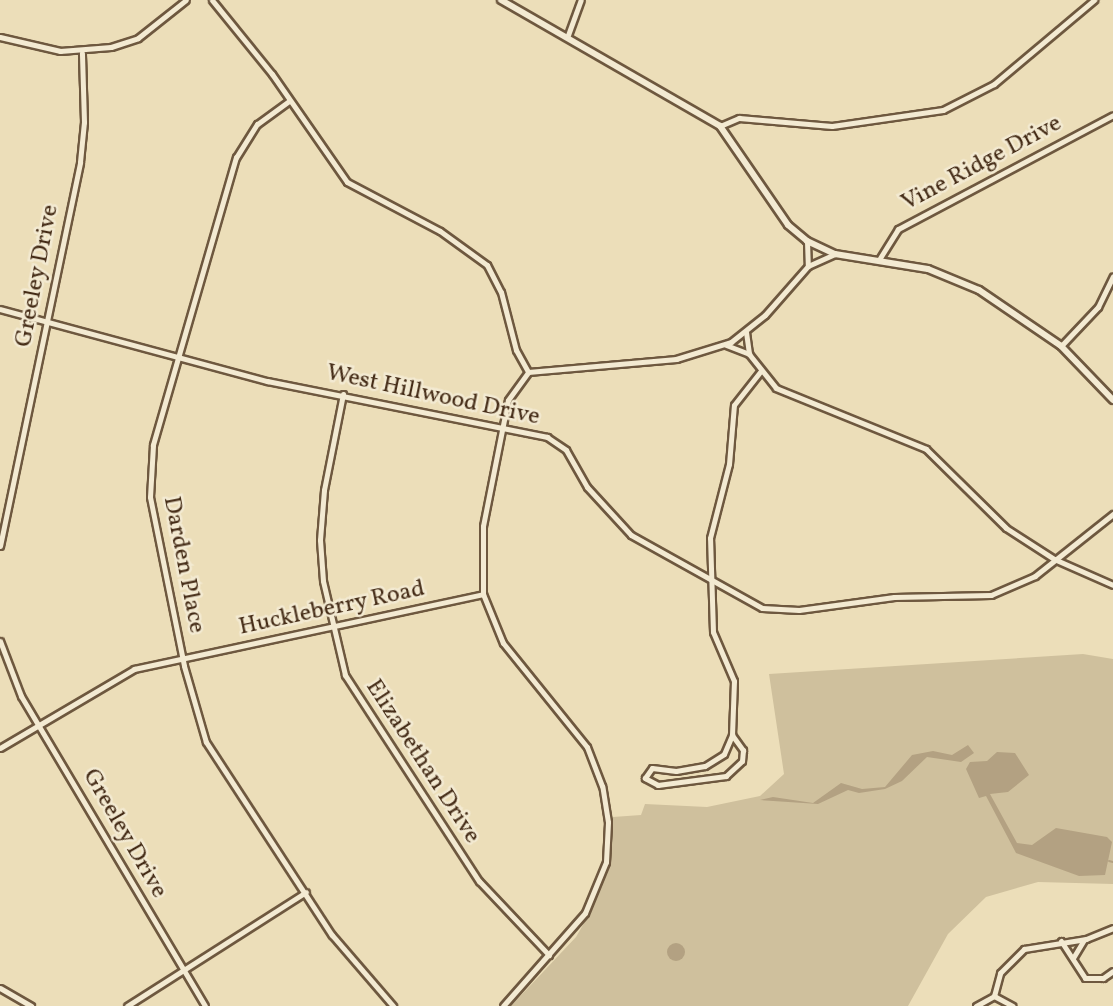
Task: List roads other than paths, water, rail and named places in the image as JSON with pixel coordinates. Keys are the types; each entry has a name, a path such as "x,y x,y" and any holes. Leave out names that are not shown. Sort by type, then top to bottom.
{"street":[{"path":"0,37 38,48 82,53 138,38 186,0"},
{"path":"212,0 347,182 440,231 487,265 502,292 516,351 528,372"},
{"path":"500,0 568,36 659,94 720,126 788,225 807,242 835,254 880,258 928,269 979,290 1061,346 1113,400"},
{"path":"568,36 581,0"},
{"path":"720,126 739,118 832,126 943,110 994,84 1094,0"},
{"name":"Greeley Drive","path":"0,546 80,162 84,122 82,53"},
{"name":"Darden Place","path":"289,101 257,124 239,149 153,445 150,497 196,717 219,767 306,892 341,948 393,1006"},
{"name":"Vine Ridge Drive","path":"880,258 898,229 1113,115"},
{"path":"807,242 808,266"},
{"path":"503,1006 585,913 600,878 608,815 587,747 503,643 484,594 483,526 508,400 528,372 676,359 724,345 746,332 808,266 835,254"},
{"path":"1061,346 1098,307 1113,276"},
{"name":"West Hillwood Drive","path":"0,309 178,354 267,381 502,425 547,437 566,450 587,487 622,526 711,582 762,608 799,610 892,597 991,595 1035,576 1113,514"},
{"path":"746,332 749,354 760,372 793,398 926,449 1006,528 1054,559 1113,585"},
{"path":"724,345 749,354"},
{"path":"732,735 743,750 740,767 709,780 658,785 645,778 652,768 676,771 705,766 724,754 732,735 734,681 713,632 710,538 729,464 734,405 760,372"},
{"name":"Elizabethan Drive","path":"343,394 321,523 323,581 349,685 438,814 479,881 549,955"},
{"name":"Huckleberry Road","path":"0,748 123,674 183,657 484,594"},
{"name":"Greeley Drive","path":"0,641 5,660 37,725 205,1006"},
{"path":"705,766 709,780"},
{"path":"127,1006 306,892"},
{"path":"994,996 994,985 1013,957 1039,944 1084,940 1113,928"},
{"path":"1106,933 1113,937"},
{"path":"1072,959 1084,940"},
{"path":"1061,941 1078,972 1091,980 1113,971"},
{"path":"0,988 31,1006"},
{"path":"976,1006 994,996"},
{"path":"994,996 1013,1006"}],"waterway":[{"path":"1109,861 1113,862"}]}
